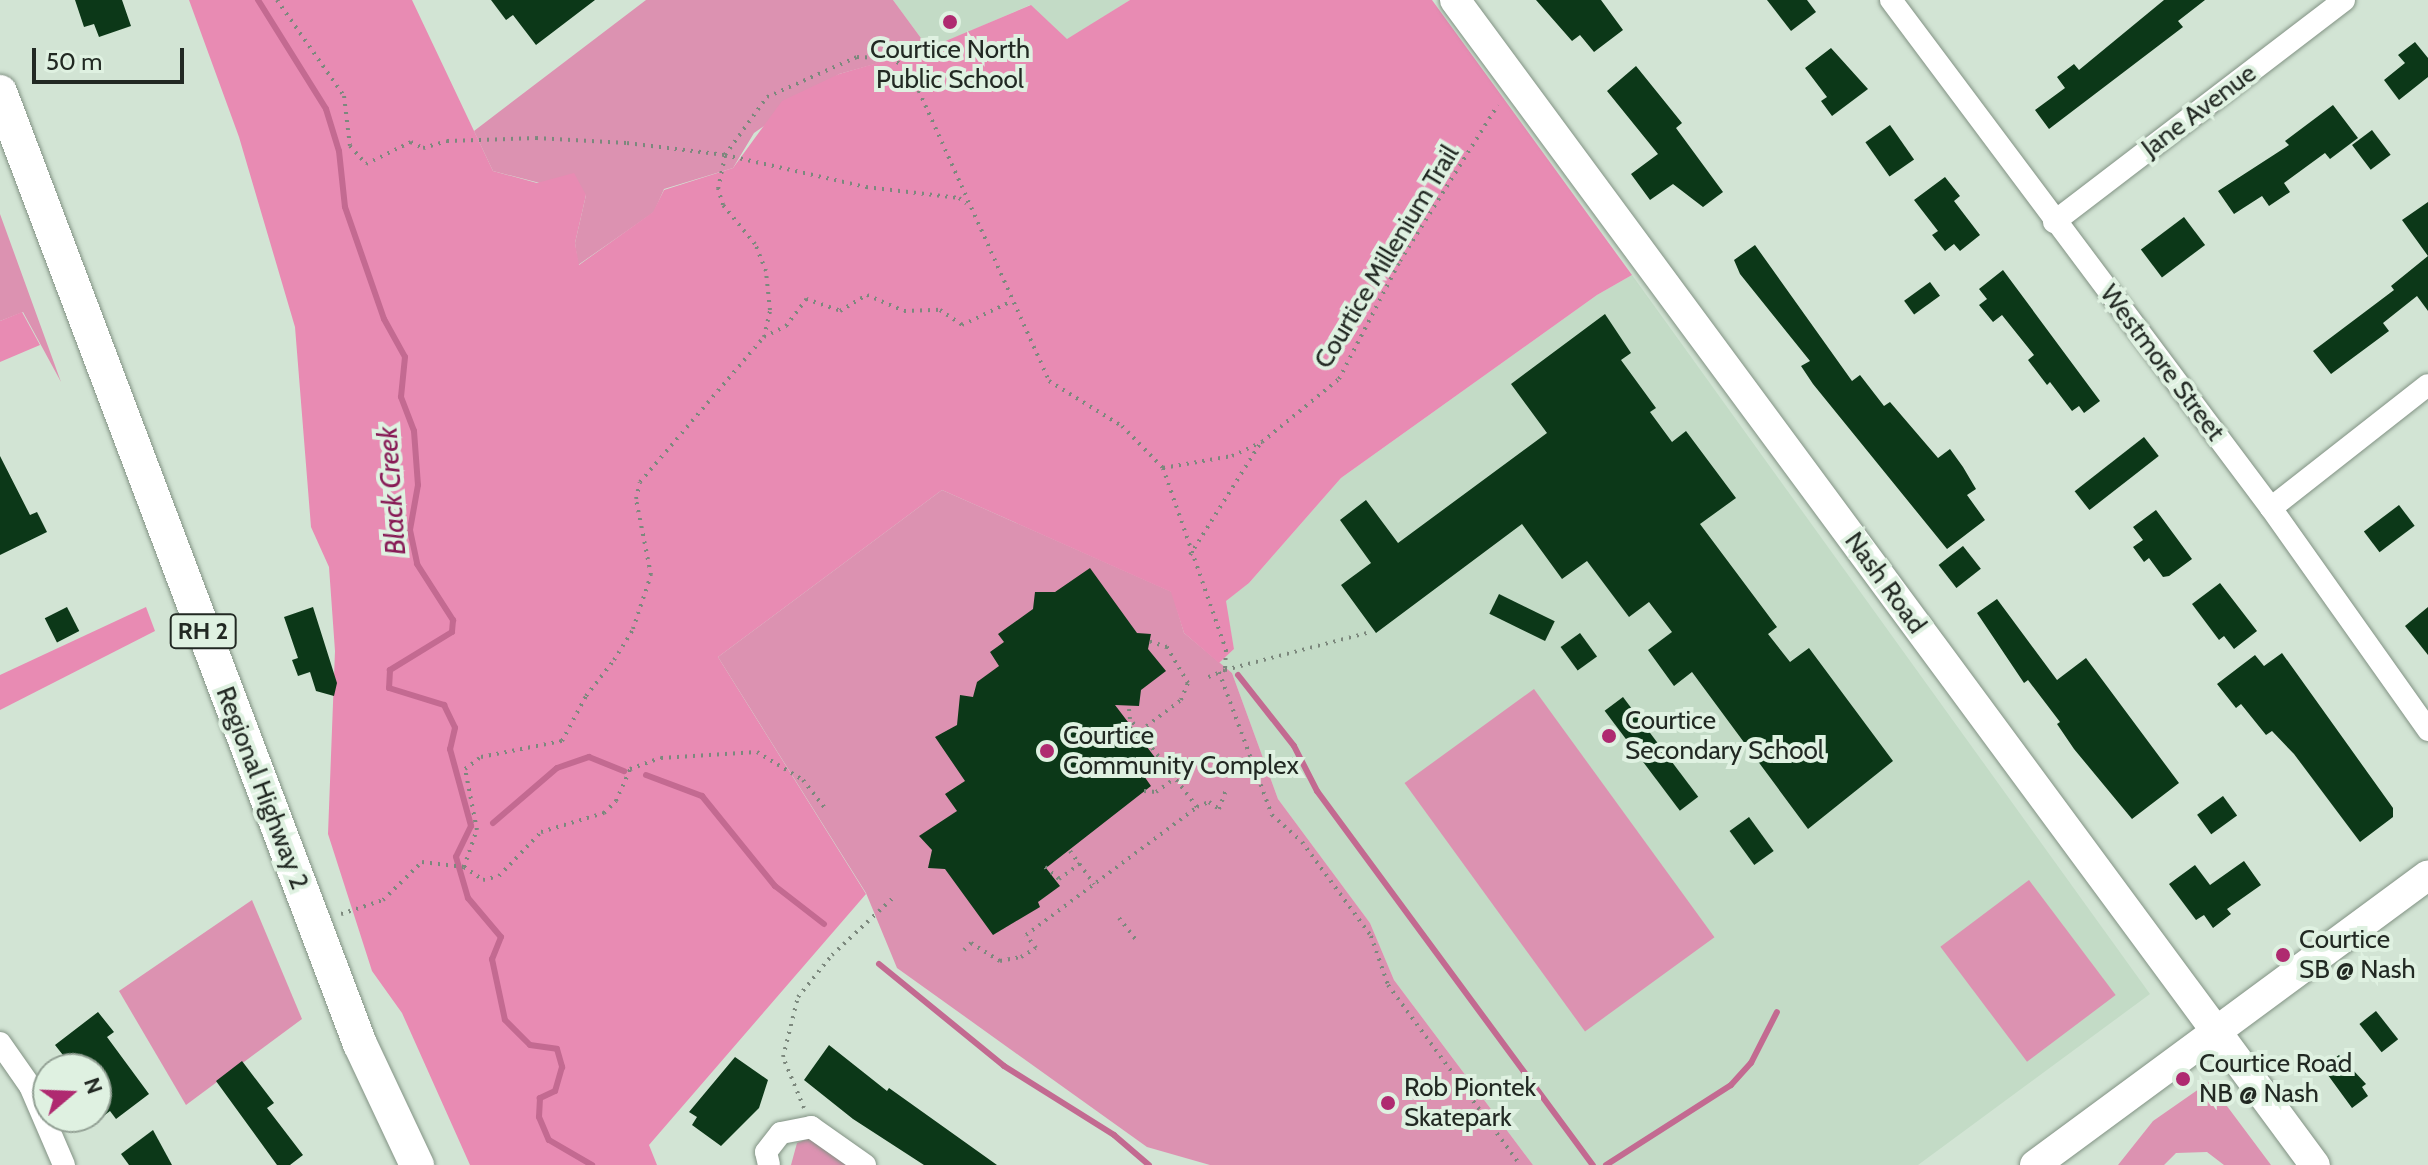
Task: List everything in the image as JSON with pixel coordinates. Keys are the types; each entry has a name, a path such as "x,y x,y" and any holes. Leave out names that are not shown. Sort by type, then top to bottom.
{"main road":[{"name":"Regional Highway 2","path":"0,92 360,1044 417,1165"}],"street":[{"name":"Nash Road","path":"1455,0 2315,1165"},
{"name":"Westmore Street","path":"1891,0 2054,222 2271,508 2428,730"},
{"name":"Jane Avenue","path":"2054,222 2344,0"},
{"path":"2271,508 2428,385"},
{"path":"2035,1165 2428,875"},
{"path":"0,1043 30,1086 64,1165"},
{"path":"769,1165 766,1152 781,1133 811,1127 865,1165"}],"path":[{"path":"277,0 344,96 350,146 366,164 411,142 423,148 447,141 536,138 725,155 866,187 959,198 968,204"},
{"path":"764,337 770,310 766,271 755,244 723,205 718,189 725,155 767,97 857,57 890,58 909,69 925,96 968,204 1041,367 1058,388 1122,426 1163,468 1190,555 1226,650 1222,671 1272,815 1302,842 1371,936 1388,985 1520,1165"},
{"name":"Courtice Millenium Trail","path":"1163,468 1232,456 1262,442 1339,379 1400,261 1498,105"},
{"path":"462,865 477,830 465,769 481,757 555,745 567,734 586,696 633,629 647,594 650,561 636,499 640,482 764,337 786,326 806,299 840,311 867,295 904,311 940,310 962,325 1012,301"},
{"path":"1190,555 1262,442"},
{"path":"1204,679 1222,671 1371,632"},
{"path":"1140,731 1181,700 1188,683 1167,647 1149,641"},
{"path":"1129,709 1140,731 1197,807"},
{"path":"341,914 383,900 408,873 431,861 462,865 483,880 499,876 541,832 604,813 616,801 630,769 661,758 757,752 803,780 827,811"},
{"path":"1144,791 1156,792 1175,778"},
{"path":"964,950 971,943 1000,961 1021,957 1036,948 1026,935 1197,807 1209,802 1219,809 1226,790"},
{"path":"1070,851 1094,884"},
{"path":"1045,867 1059,879 1080,864"},
{"path":"811,1127 783,1057 798,997 832,955 895,896"},
{"path":"1119,918 1138,942"}],"shaded area":[{"path":"189,0 412,0 493,171 537,183 574,173 586,195 575,243 579,265 653,212 664,190 733,168 782,101 839,74 929,48 1031,5 1067,39 1130,0 1432,0 1632,275 1597,295 1341,478 1249,583 1226,601 1234,649 1219,663 1184,633 1171,592 942,490 718,657 866,894 649,1145 657,1165 470,1165 402,1013 372,971 328,834 335,651 329,567 311,527 295,327 239,137"},
{"path":"646,0 893,0 929,49 839,74 754,133 733,168 664,189 654,212 578,265 575,243 586,195 493,171 474,131"},
{"name":"Courtice North Public School","path":"893,0 1130,0 1067,40 1030,5 929,49"},
{"path":"0,214 61,382 23,312 0,321"},
{"name":"Courtice Secondary School","path":"1632,275 2150,994 1918,1165 1533,1165 1394,980 1370,923 1278,799 1232,673 1219,663 1234,649 1225,601 1249,583 1341,478 1597,295"},
{"path":"22,312 40,345 0,362 0,321"},
{"path":"942,490 1172,592 1184,633 1232,673 1278,799 1370,923 1394,980 1533,1165 1210,1165 1147,1147 897,968 866,893 718,657"},
{"path":"146,607 155,631 0,710 0,675"},
{"path":"1534,689 1714,937 1585,1031 1405,783"},
{"path":"2029,880 2116,995 2027,1062 1940,947"},
{"path":"252,900 302,1019 186,1105 119,991"},
{"path":"2209,1082 2271,1165 2224,1165 2207,1152 2176,1153 2164,1165 2118,1165 2153,1121"},
{"path":"809,1138 847,1165 791,1165 797,1143"}],"building":[{"path":"75,0 122,0 131,26 99,37 94,24 84,27"},
{"path":"491,0 595,0 536,45 513,15 506,20"},
{"path":"1536,0 1601,0 1623,30 1594,52 1580,35 1572,41"},
{"path":"1767,0 1807,0 1816,12 1791,31"},
{"path":"2164,0 2205,0 2178,21 2183,27 2049,129 2035,110 2065,88 2057,77 2074,64 2079,70"},
{"path":"2415,42 2428,58 2428,77 2399,100 2384,80 2405,63 2398,55"},
{"path":"1831,48 1868,89 1832,116 1821,101 1827,97 1805,68"},
{"path":"1636,66 1682,123 1676,128 1723,192 1703,207 1673,184 1650,200 1631,174 1658,154 1607,91"},
{"path":"2333,105 2358,138 2330,159 2325,153 2284,183 2290,192 2269,206 2262,196 2234,214 2218,191 2289,145 2285,141"},
{"path":"1890,125 1914,159 1890,177 1865,142"},
{"path":"2372,130 2391,155 2371,170 2352,145"},
{"path":"1945,177 1960,196 1954,201 1980,235 1960,251 1954,244 1945,251 1932,235 1938,231 1914,200"},
{"path":"2428,202 2428,256 2402,220"},
{"path":"2184,217 2205,245 2162,277 2141,249"},
{"path":"1755,245 1852,381 1860,375 1884,406 1890,402 1938,458 1950,449 1963,467 1976,489 1967,495 1985,520 1947,549 1813,384 1801,366 1810,361 1740,274 1734,260"},
{"path":"2428,256 2428,311 2417,296 2383,323 2389,331 2331,374 2313,351 2394,290 2391,286"},
{"path":"2003,270 2100,401 2084,413 2079,406 2072,411 2050,382 2047,385 2028,360 2034,355 2002,315 1993,322 1979,305 1987,299 1979,289"},
{"path":"1930,282 1940,296 1914,315 1904,301"},
{"path":"1605,314 1631,353 1621,360 1656,408 1650,412 1672,442 1686,431 1736,498 1700,524 1777,627 1768,634 1790,662 1809,648 1893,761 1808,829 1692,672 1674,686 1648,650 1672,632 1649,602 1629,617 1587,561 1562,579 1522,524 1376,633 1341,585 1371,563 1340,520 1366,500 1398,543 1547,433 1511,384"},
{"path":"2144,437 2159,456 2089,510 2075,491"},
{"path":"0,456 30,515 37,512 47,532 0,555"},
{"path":"2399,505 2415,526 2380,552 2364,531"},
{"path":"2156,510 2192,559 2163,577 2149,558 2144,562 2133,547 2143,540 2133,527"},
{"path":"1963,546 1981,569 1956,588 1939,565"},
{"name":"Courtice Community Complex","path":"1090,568 1137,633 1151,634 1148,649 1166,671 1141,690 1139,706 1115,705 1160,764 1144,776 1151,786 1046,868 1060,886 1038,902 1040,907 993,935 945,869 928,868 932,850 919,836 957,811 945,794 965,781 935,737 957,725 960,695 973,697 977,682 999,666 990,652 1004,642 998,634 1033,609 1035,592 1055,592"},
{"path":"2220,583 2257,631 2234,649 2224,636 2219,640 2192,604"},
{"path":"1499,594 1555,621 1545,641 1489,614"},
{"path":"1997,599 2057,680 2086,658 2179,783 2132,819 2074,749 2057,724 2060,722 2028,680 2024,683 1977,613"},
{"path":"67,607 79,631 57,642 45,618"},
{"path":"313,607 337,683 334,696 316,691 310,672 298,676 292,660 298,658 284,617"},
{"path":"2428,607 2428,655 2405,626"},
{"path":"1580,633 1597,656 1578,671 1561,647"},
{"path":"2282,653 2393,808 2393,817 2360,842 2294,754 2272,731 2266,735 2241,704 2236,708 2217,684 2255,655 2264,666"},
{"path":"1623,697 1698,797 1680,811 1605,711"},
{"path":"2223,796 2237,815 2211,834 2197,815"},
{"path":"1749,817 1774,851 1754,865 1730,831"},
{"path":"2244,861 2261,885 2227,909 2231,914 2213,928 2204,915 2196,920 2169,884 2195,865 2210,885"},
{"path":"2376,1011 2398,1039 2382,1052 2359,1024"},
{"path":"98,1012 114,1032 107,1037 149,1094 116,1119 112,1114 112,1053 61,1053 55,1045"},
{"path":"829,1045 887,1091 889,1088 997,1165 924,1165 853,1119 804,1080"},
{"path":"2339,1055 2366,1084 2362,1087 2368,1096 2352,1108 2322,1067"},
{"path":"735,1057 768,1080 759,1108 721,1146 692,1125 697,1117 689,1112"},
{"path":"242,1061 274,1103 267,1108 303,1155 290,1165 277,1165 216,1081"},
{"path":"153,1130 172,1165 129,1165 121,1154"}],"waterway":[{"name":"Black Creek","path":"258,0 326,109 339,151 345,207 384,319 405,357 401,397 414,431 418,485 410,530 417,564 453,620 452,632 390,670 389,688 444,705 455,728 450,749 471,826 456,857 468,898 501,937 492,959 505,1020 530,1045 557,1049 562,1067 555,1091 540,1098 539,1117 549,1140 592,1165"},
{"path":"1238,675 1294,746 1317,791 1593,1165"},
{"path":"493,823 557,768 589,757 624,771"},
{"path":"646,775 702,796 775,886 824,924"},
{"path":"879,964 1004,1066 1114,1135 1149,1165"},
{"path":"1606,1165 1731,1085 1751,1063 1777,1012"}],"place":[{"name":"Courtice North Public School","path":"950,22"},
{"name":"Courtice Secondary School","path":"1609,736"},
{"name":"Courtice Community Complex","path":"1047,751"},
{"name":"Courtice SB @ Nash","path":"2283,955"},
{"name":"Courtice Road NB @ Nash","path":"2183,1079"},
{"name":"Rob Piontek Skatepark","path":"1388,1103"}]}
